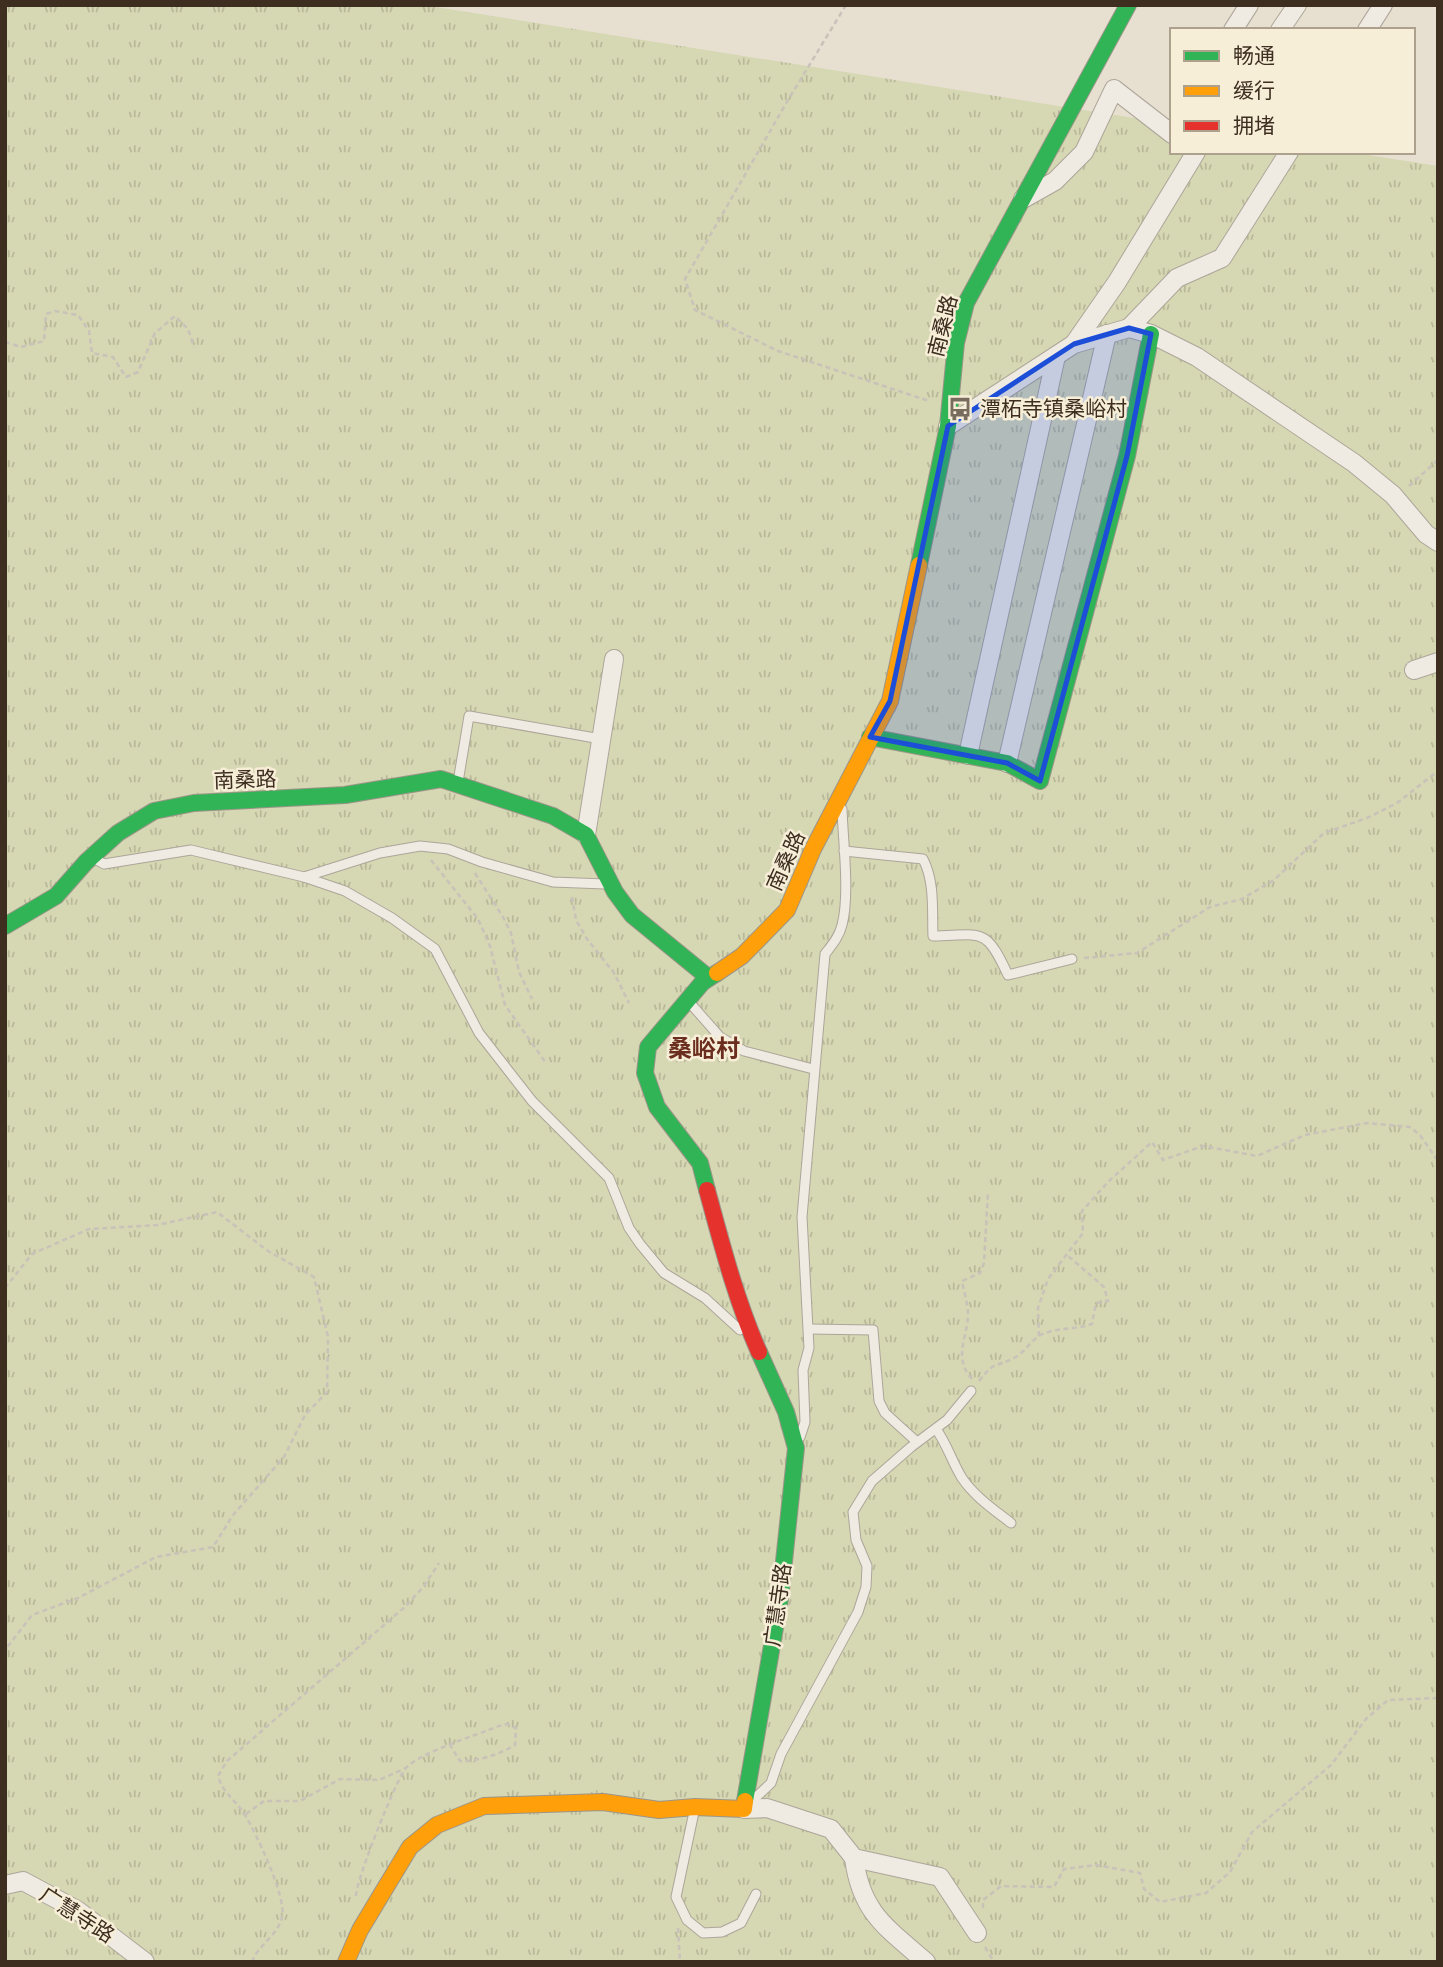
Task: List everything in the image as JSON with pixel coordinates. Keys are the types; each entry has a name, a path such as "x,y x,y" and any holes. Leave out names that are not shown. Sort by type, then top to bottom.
{"street":[{"name":"南桑路","path":"709,978 742,956 787,911 813,849 890,701 924,554 949,417 956,343 966,303 1128,5"},
{"path":"1234,28 1249,5"},
{"path":"1281,28 1297,5"},
{"path":"1368,28 1383,5"},
{"path":"1023,199 1055,181 1084,152 1114,89 1170,130"},
{"path":"1074,344 1117,282 1195,154"},
{"path":"1129,328 1177,278 1222,258 1288,154"},
{"path":"949,417 1074,344 1129,328 1151,334 1198,357 1354,463 1393,495 1426,534 1438,542"},
{"path":"1007,763 1107,334"},
{"path":"870,737 1007,763 1040,781 1124,468 1151,334"},
{"path":"968,755 1056,356"},
{"path":"614,659 586,835 611,884 632,915 709,978"},
{"path":"1414,670 1438,662"},
{"name":"南桑路","path":"5,926 56,896 118,833 154,811 194,803 345,795 441,779 553,816 586,835"},
{"name":"广慧寺路","path":"709,978 648,1047 645,1073 657,1107 700,1163 725,1258 746,1322 786,1412 796,1448 780,1599 744,1809"},
{"path":"347,1962 360,1930 410,1847 437,1825 484,1806 603,1802 659,1810 695,1807 767,1808 831,1829 854,1858 862,1896 877,1920 926,1962"},
{"path":"854,1858 940,1877 977,1933"},
{"name":"广慧寺路","path":"5,1885 23,1881 76,1910 145,1962"}],"lane":[{"path":"457,784 469,716 601,739"},
{"path":"796,1448 805,1422 803,1370 809,1348 802,1217 813,1069 825,954 837,938 842,924 844,851 841,793"},
{"path":"304,877 380,853 421,846 448,849 553,882 611,884"},
{"path":"92,857 104,864 191,850 304,877 345,891 435,949 479,1033 532,1101 609,1178 629,1228 640,1244 664,1273 705,1298 758,1349"},
{"path":"844,851 923,859 929,869 931,881 933,936 981,935 989,941 1008,975 1072,959"},
{"path":"688,1000 720,1037 744,1051 813,1069"},
{"path":"809,1329 873,1331 879,1401 885,1413 917,1442"},
{"path":"744,1809 771,1783 781,1755 858,1612 866,1587 867,1566 856,1540 853,1513 872,1481 947,1420 971,1391"},
{"path":"936,1429 946,1442 961,1476 976,1496 1011,1523"},
{"path":"695,1807 676,1897 687,1920 704,1933 722,1932 741,1923 756,1894"}],"path":[{"path":"846,5 685,279 695,310 778,351 949,417"},
{"path":"5,342 20,347 44,341 46,314 55,311 78,315 89,331 92,353 113,357 126,377 138,372 155,333 176,316 188,329 194,346"},
{"path":"1393,495 1418,480 1438,460"},
{"path":"1072,959 1137,953 1210,907 1242,899 1274,880 1324,833 1367,818 1397,803 1438,771"},
{"path":"421,846 478,919 490,946 505,1005 546,1063"},
{"path":"463,855 503,917 510,933 519,972 533,999"},
{"path":"570,883 576,920 587,939 614,973 629,1003"},
{"path":"1039,1336 1038,1308 1048,1279 1083,1233 1082,1211 1109,1181 1152,1142 1163,1160 1203,1146 1257,1156 1305,1135 1367,1123 1410,1127 1420,1135 1438,1161"},
{"path":"988,1192 984,1263 980,1273 962,1281 968,1313 962,1354 965,1370 977,1384 992,1364 1015,1358 1039,1336 1092,1324 1096,1303 1108,1301 1104,1287 1067,1255"},
{"path":"5,1288 32,1254 89,1228 158,1225 217,1212 268,1251 314,1277 328,1337 327,1392 305,1415 284,1457 233,1515 213,1546 156,1557 78,1598 32,1615 5,1650"},
{"path":"252,1962 282,1918 283,1905 280,1891 245,1814 221,1789 218,1776 227,1761 398,1614 424,1586 439,1563"},
{"path":"977,1933 982,1922 983,1900 1001,1886 1054,1887 1064,1869 1096,1865 1140,1873 1143,1889 1160,1902 1206,1893 1230,1872 1252,1832 1331,1765 1366,1719 1388,1700 1438,1698"},
{"path":"245,1814 264,1801 300,1801 340,1779 379,1780 450,1745 507,1724 516,1728 514,1745 501,1754 460,1761 450,1745"},
{"path":"360,1930 355,1892 382,1820 406,1768"}],"highlighted area":[{"path":"1129,328 1151,334 1127,456 1040,781 1007,763 870,737 890,701 948,426 1074,344"}],"green space":[{"path":"5,5 423,5 1170,124 1170,154 1362,154 1438,166 1438,1962 5,1962"}],"traffic: fast":[{"path":"919,565 948,426 956,343 966,303 1128,5"},
{"path":"870,737 1007,763 1040,781 1127,456 1151,334"},
{"path":"5,926 56,896 86,862 118,833 154,811 194,803 345,795 441,779 553,816 586,835 615,892 632,915 709,978 717,973"},
{"path":"707,1190 700,1163 657,1107 645,1073 648,1047 709,978"},
{"path":"745,1801 780,1599 796,1448 786,1412 759,1352"}],"traffic: slow":[{"path":"717,973 742,956 787,910 813,849 890,701 919,565"},
{"path":"346,1962 360,1930 410,1847 437,1825 484,1806 603,1802 659,1810 695,1807 744,1809 745,1801"}],"traffic: jam":[{"path":"707,1190 736,1292 759,1352"}],"place":[{"name":"潭柘寺镇桑峪村","path":"960,409"}],"district":[{"name":"桑峪村","path":"704,1049"}]}
